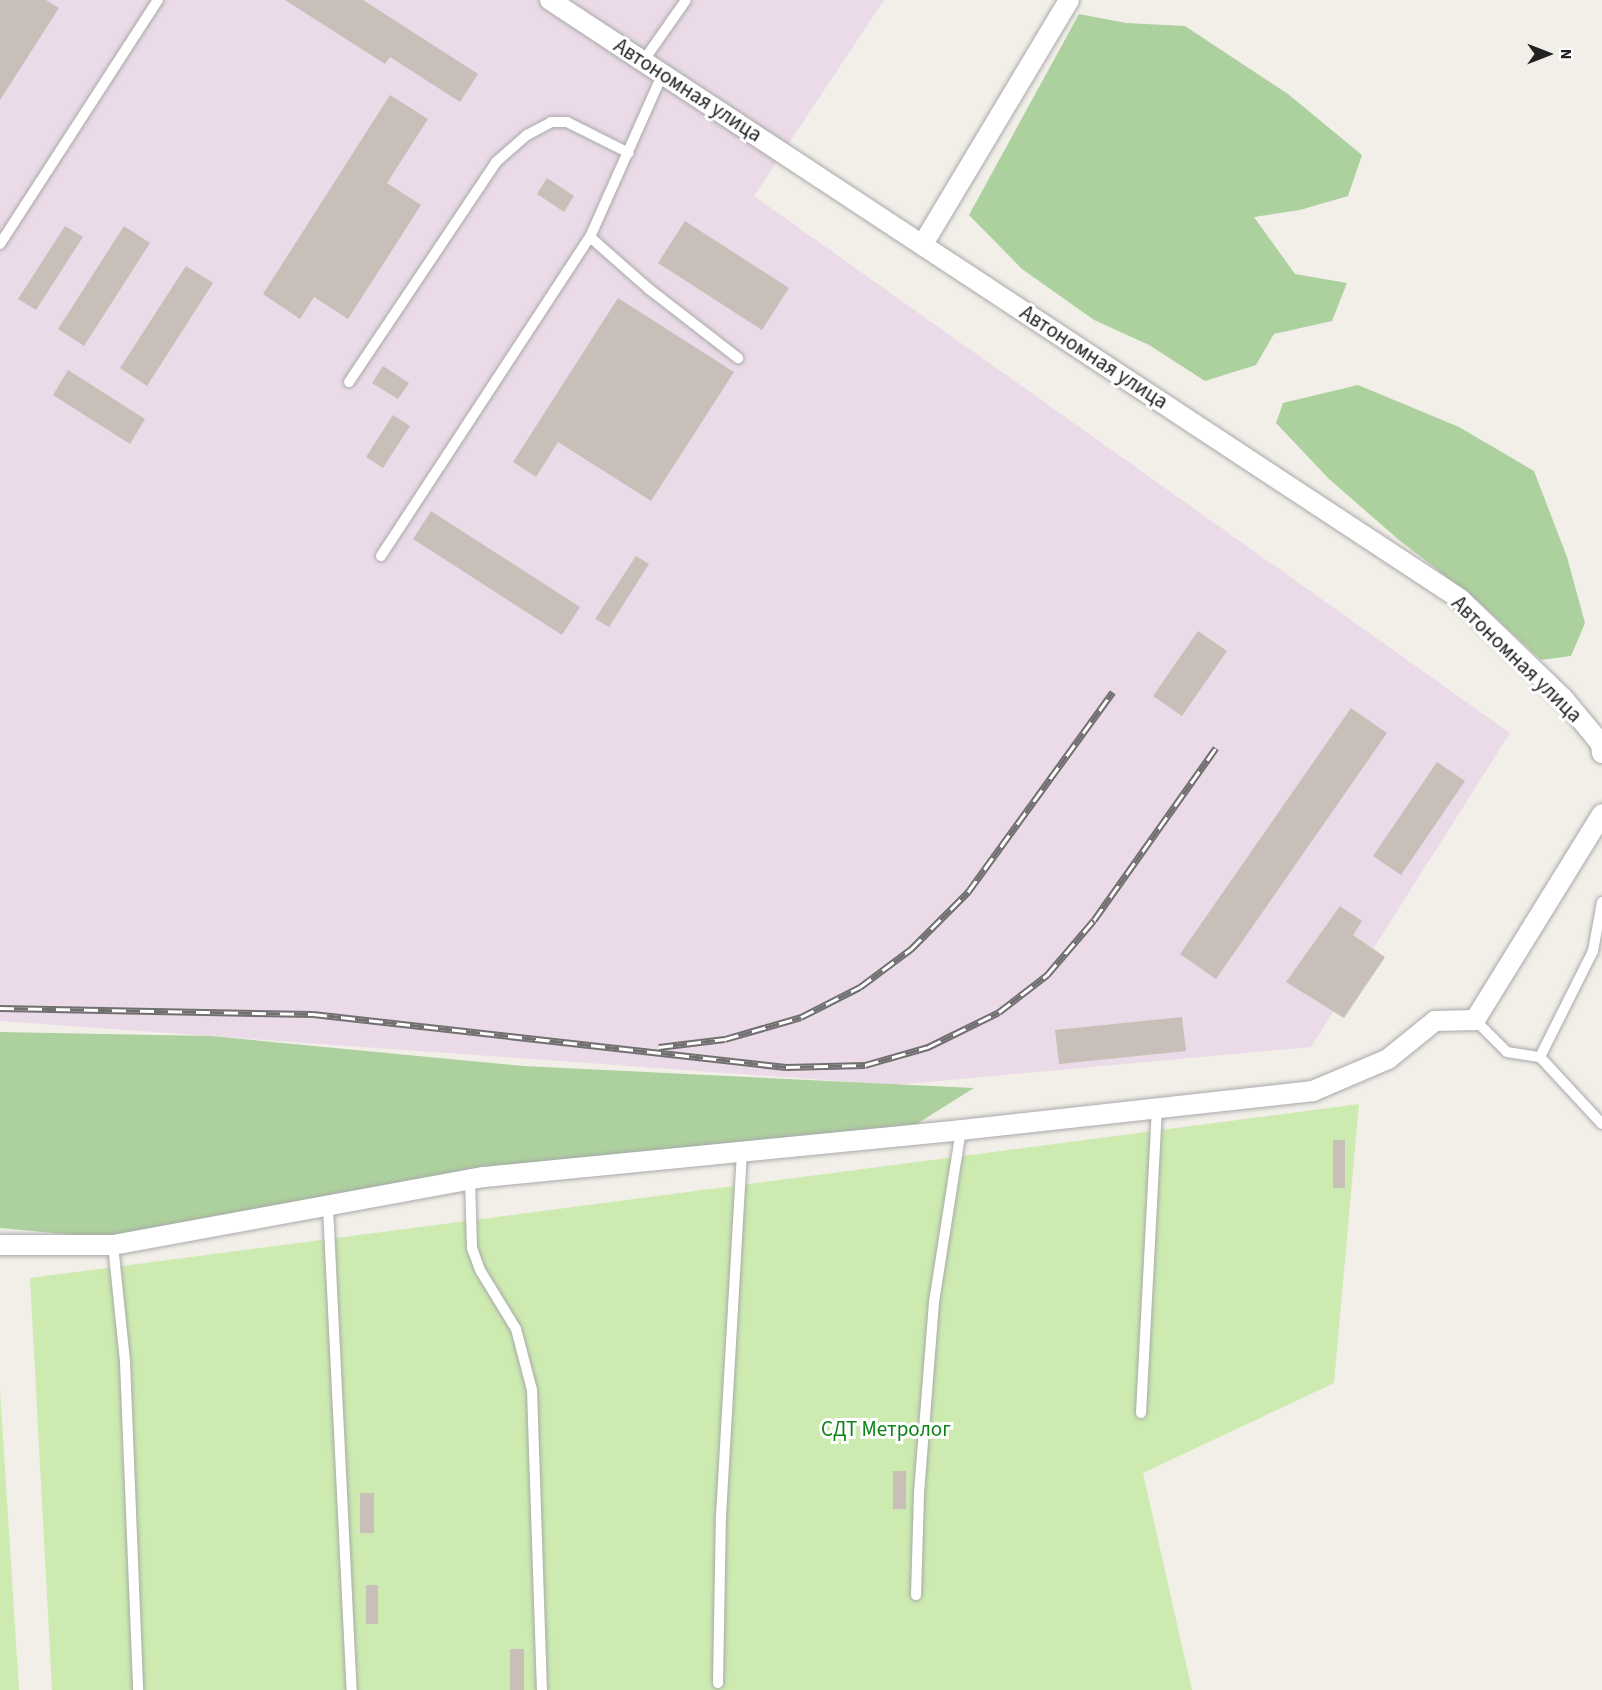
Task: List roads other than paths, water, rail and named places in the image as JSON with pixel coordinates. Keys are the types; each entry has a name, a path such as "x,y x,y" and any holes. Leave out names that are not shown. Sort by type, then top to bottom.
{"street":[{"name":"Автономная улица","path":"550,0 1460,599 1563,698 1601,744 1602,753"},
{"path":"923,244 1069,0"},
{"path":"0,1245 113,1245 470,1180 961,1130 1313,1091 1388,1059 1436,1021 1475,1020 1602,814"}],"lane":[{"path":"0,244 158,0"},
{"path":"644,60 686,0"},
{"path":"381,556 590,237 663,73"},
{"path":"349,382 496,162 527,135 551,122 567,122 629,153"},
{"path":"590,237 649,289 738,358"},
{"path":"1540,1057 1593,951 1602,902"},
{"path":"1475,1020 1507,1052 1540,1057 1602,1124"},
{"path":"1141,1413 1157,1108"},
{"path":"916,1595 918,1493 934,1302 961,1130"},
{"path":"718,1683 721,1515 742,1152"},
{"path":"470,1180 472,1248 480,1270 516,1329 532,1390 542,1690"},
{"path":"328,1207 352,1690"},
{"path":"113,1245 125,1362 138,1690"}],"railway":[{"path":"659,1047 725,1039 801,1017 860,987 911,949 968,892 1113,692"},
{"path":"0,1008 313,1014 786,1067 865,1065 928,1047 999,1012 1047,975 1094,920 1216,748"}],"park label":[{"name":"СДТ Метролог","path":"886,1429"}]}
